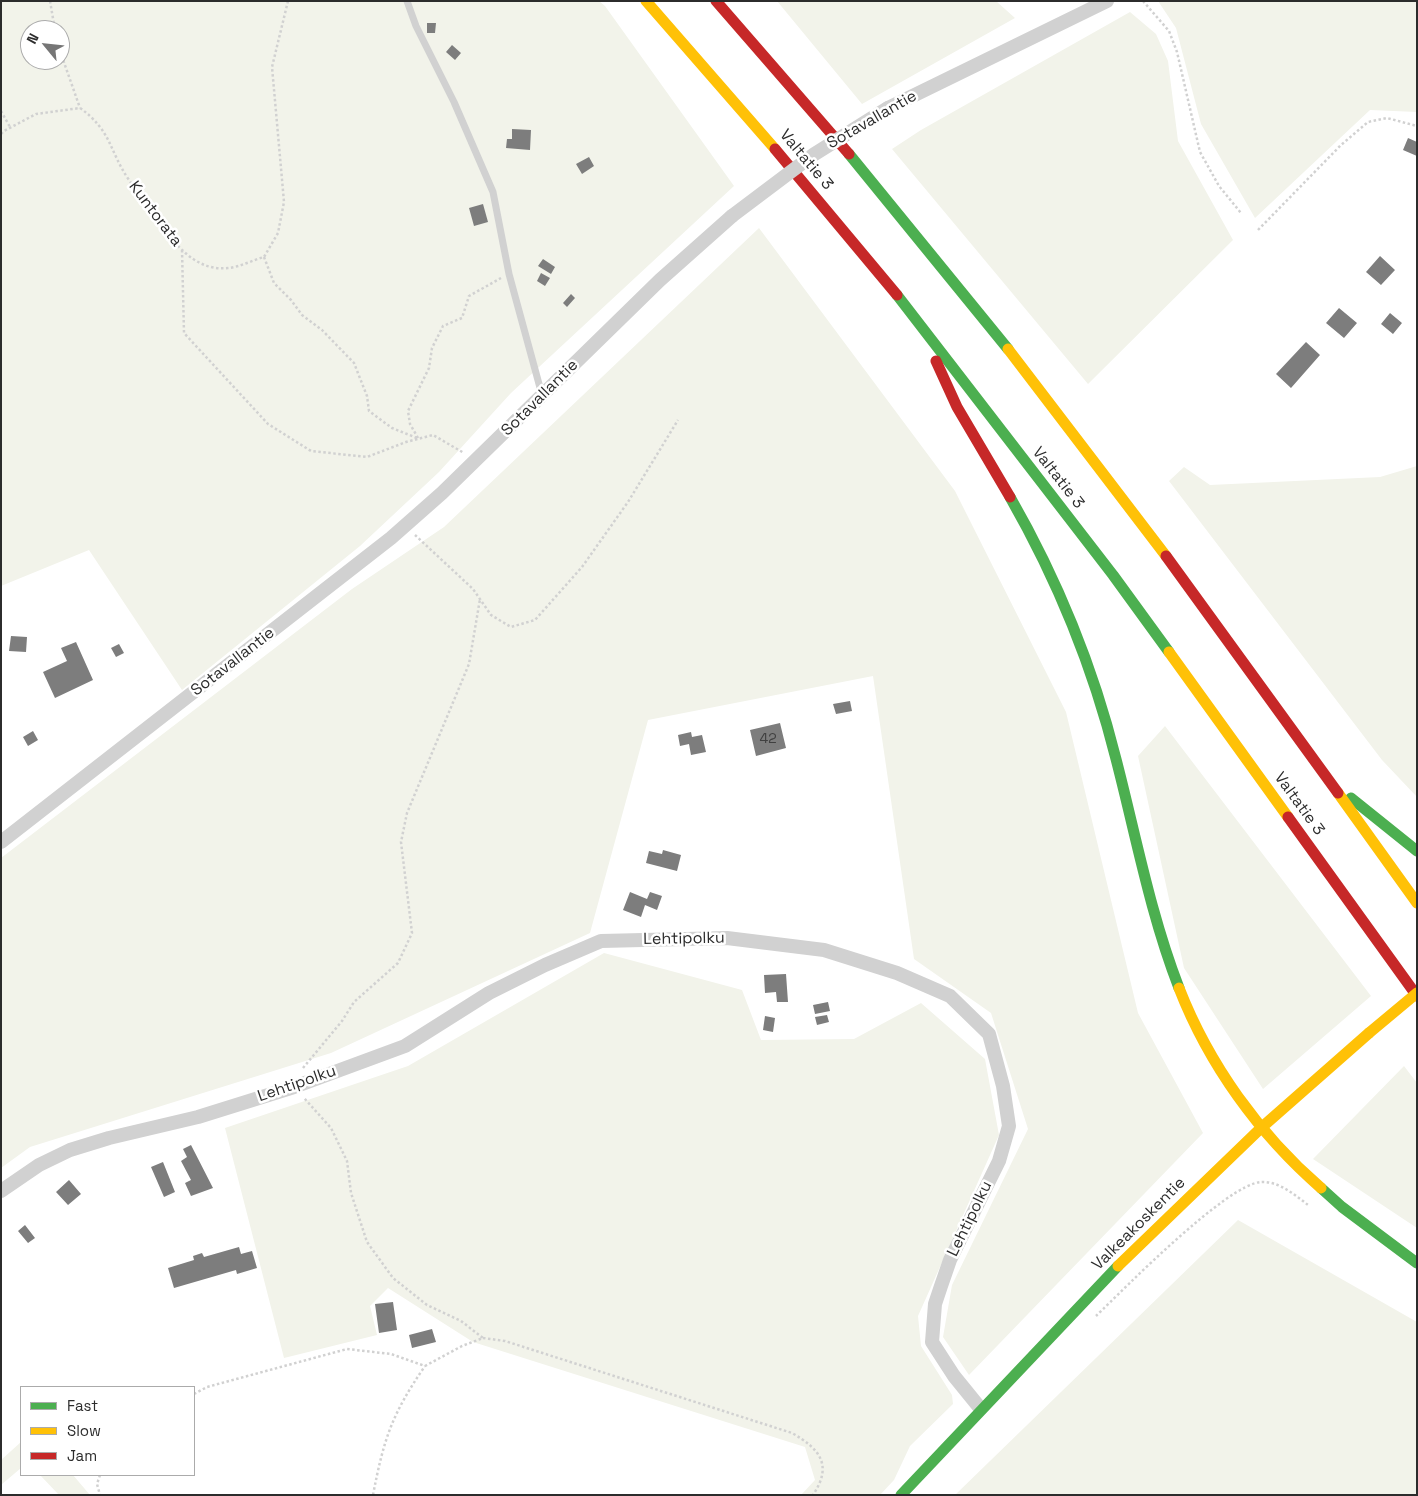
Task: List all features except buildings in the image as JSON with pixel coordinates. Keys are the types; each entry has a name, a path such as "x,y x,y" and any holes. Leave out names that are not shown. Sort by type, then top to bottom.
{"main road":[{"name":"Valtatie 3","path":"646,1 748,116 920,324 1113,575 1417,994"},
{"path":"716,1 792,86 987,322 1149,533 1417,903"},
{"path":"920,324 957,407 1030,532 1062,598 1092,676 1116,758 1142,873 1164,949 1192,1021 1216,1064 1261,1127 1289,1160 1342,1207 1417,1263"},
{"path":"1330,782 1417,851"},
{"name":"Valkeakoskentie","path":"901,1495 980,1408 1147,1238 1261,1127 1417,994"}],"street":[{"name":"Sotavallantie","path":"1,842 406,526 660,280 732,216 813,155 888,108 1107,1"},
{"name":"Lehtipolku","path":"1,1191 39,1165 70,1150 109,1138 198,1117 294,1087 405,1046 489,993 545,964 601,941 727,938 824,950 897,973 950,996 990,1034 1003,1086 1009,1126 998,1162 950,1260 935,1304 932,1342 954,1376 980,1408"}],"lane":[{"path":"407,1 416,26 454,102 493,192 508,274 542,395"}],"path":[{"path":"50,1 53,20"},
{"path":"288,1 272,67 284,202 278,233 264,257 274,283 302,315 322,330 354,363 367,396 369,411 392,428 418,439"},
{"path":"1144,1 1169,31 1177,52 1200,152 1219,186 1241,213"},
{"path":"1,134 36,114 80,108 67,70"},
{"name":"Kuntorata","path":"80,108 96,119 110,140 128,179 166,234 182,250 204,265 227,268 264,257"},
{"path":"1,111 10,128"},
{"path":"1258,230 1341,145 1368,122 1387,118 1417,126"},
{"path":"182,250 184,333 268,424 311,451 367,457 418,439 433,436 476,460"},
{"path":"418,439 410,424 408,411 429,368 432,348 443,326 462,318 469,296 508,274"},
{"path":"406,526 473,590 491,615 510,627 535,620 582,567 628,502 678,420"},
{"path":"480,599 469,664 407,814 401,842 412,933 398,963 354,1002 342,1021 303,1068 294,1087 331,1128 347,1161 351,1194 367,1242 393,1278 427,1305 461,1321 483,1338"},
{"path":"1096,1316 1169,1246 1224,1199 1244,1186 1260,1182 1274,1184 1293,1193 1310,1207"},
{"path":"374,1495 382,1447 393,1417 425,1366 462,1346 483,1338 505,1341 792,1433 810,1443 823,1460 822,1482 813,1495"},
{"path":"195,1394 206,1388 348,1349 391,1354 425,1366"},
{"path":"100,1476 97,1484 100,1495"}],"shaded area":[{"path":"1,1 599,1 605,6 734,186 511,393 439,472 360,546 182,690 89,550 1,586"},
{"path":"777,1 996,1 1015,18 862,104"},
{"path":"1158,1 1417,1 1417,112 1370,110 1255,218 1201,124 1176,28"},
{"path":"1130,12 1156,34 1168,61 1178,141 1233,240 1088,384 892,149 921,130"},
{"path":"759,228 955,491 1066,712 1138,1013 1203,1133 969,1375 943,1337 952,1285 1028,1129 991,1013 914,959 873,676 648,720 590,933 331,1053 30,1147 1,1168 1,858 352,589 444,527"},
{"path":"1417,466 1417,797 1382,760 1169,481 1184,467 1210,485 1380,477"},
{"path":"1165,726 1371,996 1263,1089 1184,968 1138,756"},
{"path":"604,953 742,990 761,1040 854,1039 921,1003 985,1059 999,1135 918,1316 921,1346 952,1395 953,1404 910,1446 894,1480 880,1495 801,1495 815,1480 805,1447 473,1342 388,1288 370,1306 377,1335 284,1358 225,1128 408,1066"},
{"path":"1404,1066 1417,1083 1417,1228 1313,1159"},
{"path":"1238,1220 1417,1322 1417,1495 955,1495"},
{"path":"20,1443 20,1469 1,1485 1,1460"},
{"path":"41,1476 74,1476 90,1495 59,1495"}],"traffic: fast":[{"path":"849,154 1008,349"},
{"path":"897,295 1113,575 1169,652"},
{"path":"1010,497 1043,560 1085,657 1107,725 1152,903 1179,988"},
{"path":"1351,798 1417,851"},
{"path":"1321,1188 1342,1207 1417,1263"},
{"path":"901,1495 1118,1266"}],"traffic: slow":[{"path":"646,1 775,149"},
{"path":"1008,349 1166,556"},
{"path":"1169,652 1288,817"},
{"path":"1338,793 1417,903"},
{"path":"1179,988 1205,1044 1238,1097 1277,1145 1321,1188"},
{"path":"1369,1033 1417,993"},
{"path":"1118,1266 1261,1128 1369,1033"}],"traffic: jam":[{"path":"716,1 849,154"},
{"path":"775,149 897,295"},
{"path":"936,361 957,407 1010,497"},
{"path":"1166,556 1338,793"},
{"path":"1288,817 1417,996"}]}
